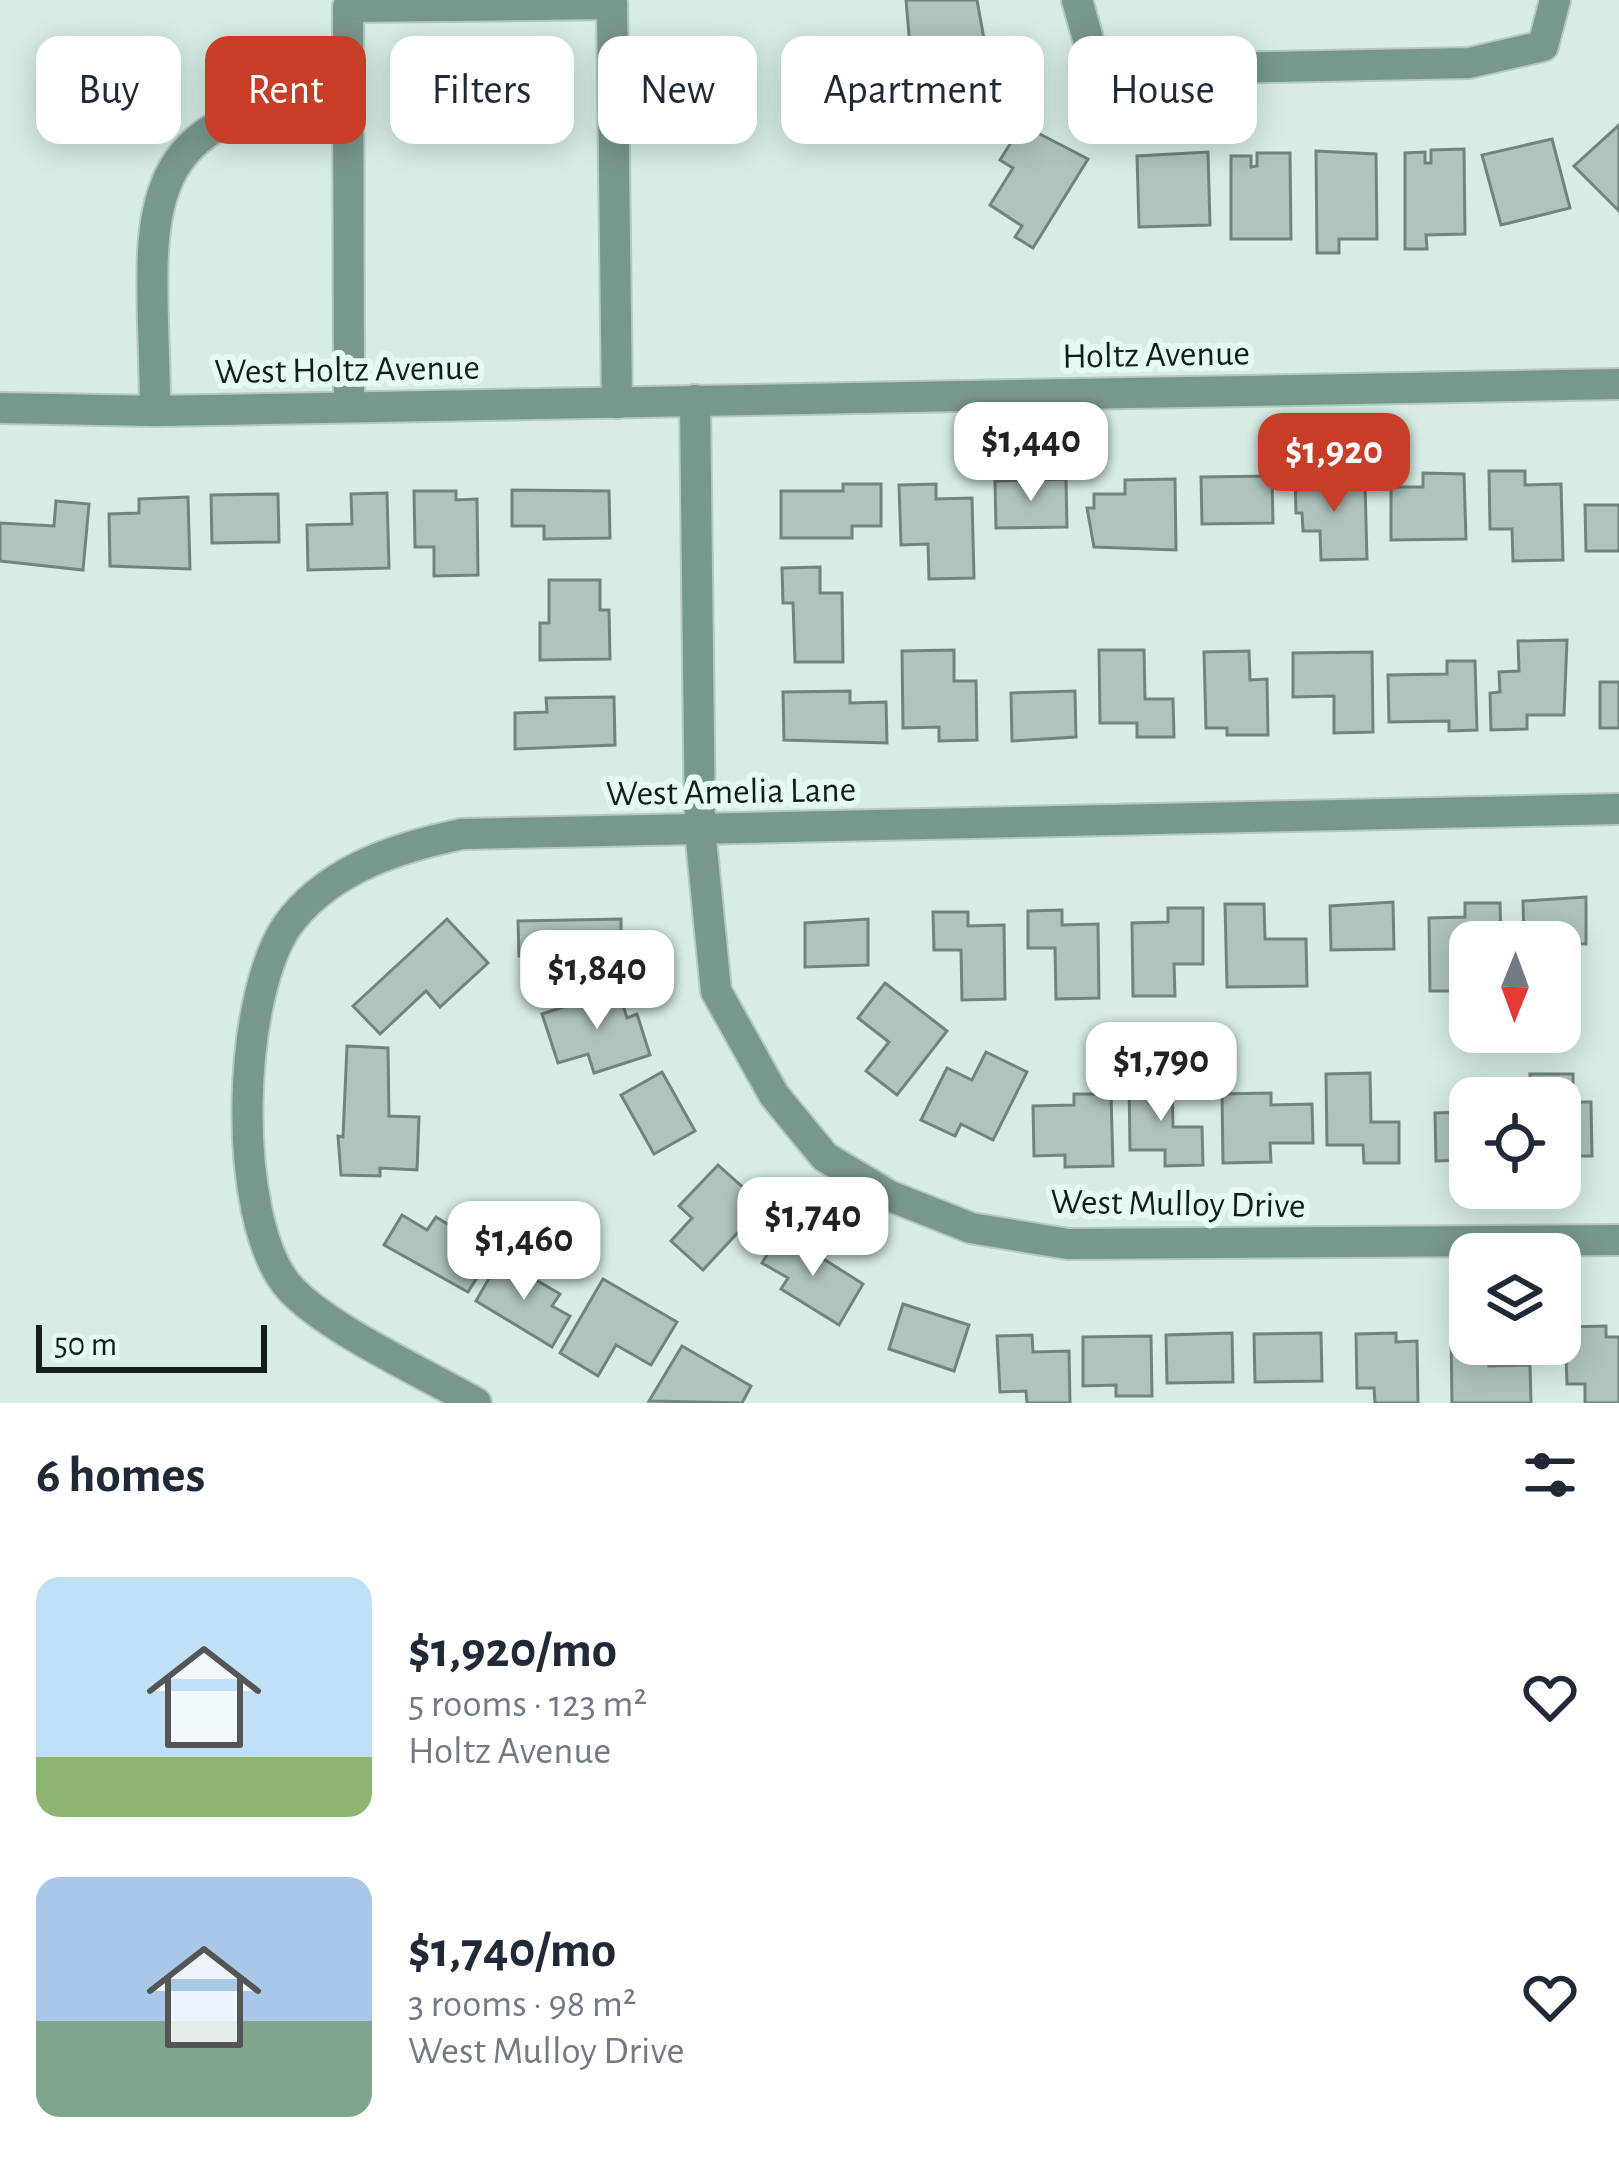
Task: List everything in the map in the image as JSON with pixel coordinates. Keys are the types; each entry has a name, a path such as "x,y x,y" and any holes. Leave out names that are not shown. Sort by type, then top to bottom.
{"street":[{"path":"1076,0 1092,52 1173,69 1469,63 1543,46 1555,0"},
{"path":"348,36 348,4 612,4 617,403"},
{"path":"155,411 154,208 180,150 205,135"},
{"path":"348,144 349,407"},
{"name":"Holtz Avenue","path":"695,400 1619,384"},
{"name":"West Holtz Avenue","path":"0,408 155,411 695,400"},
{"name":"West Mulloy Drive","path":"695,400 700,830 716,991 724,1014 774,1095 825,1156 890,1196 971,1228 1068,1244 1619,1240"},
{"name":"West Amelia Lane","path":"476,1403 318,1310 290,1288 264,1249 247,1166 245,1124 261,992 289,922 325,885 406,846 462,834 1619,809"}],"building":[{"path":"906,0 977,0 983,36 909,36"},
{"path":"1619,125 1619,211 1574,166"},
{"path":"1044,136 1088,159 1033,248 1015,237 1022,226 990,205 1013,168 1000,160 1010,144 1044,144"},
{"path":"1552,139 1570,208 1501,225 1482,155"},
{"path":"1464,149 1465,234 1426,235 1427,249 1405,249 1405,153 1425,152 1425,163 1431,163 1431,150"},
{"path":"1316,151 1376,154 1377,239 1339,239 1339,253 1317,253"},
{"path":"1208,152 1210,225 1139,227 1137,156"},
{"path":"1257,153 1290,153 1291,239 1231,239 1231,156 1251,156 1251,167 1257,166"},
{"path":"1489,471 1525,471 1525,485 1561,484 1563,560 1513,561 1512,529 1490,529"},
{"path":"1423,473 1464,474 1466,539 1391,540 1391,487 1423,487"},
{"path":"1342,475 1342,484 1365,484 1367,559 1321,560 1320,531 1303,531 1302,513 1296,513 1295,476"},
{"path":"1272,476 1273,523 1202,524 1201,477"},
{"path":"1066,479 1067,527 996,528 995,481"},
{"path":"1175,479 1176,550 1094,547 1087,508 1094,508 1094,494 1125,494 1125,480"},
{"path":"843,484 881,484 881,526 852,526 852,538 781,538 781,491 843,491"},
{"path":"936,484 936,499 972,498 974,578 929,579 928,544 901,545 899,485"},
{"path":"512,490 609,491 610,538 544,539 544,526 512,526"},
{"path":"414,491 456,491 456,500 477,499 478,575 434,576 434,547 415,547"},
{"path":"387,493 389,568 308,570 307,525 352,524 351,494"},
{"path":"278,494 279,542 212,543 211,495"},
{"path":"188,497 190,569 110,566 109,514 139,513 139,499"},
{"path":"56,501 89,504 83,570 0,561 0,523 54,526"},
{"path":"1585,505 1619,505 1619,551 1586,551"},
{"path":"820,567 820,593 842,593 843,662 795,662 793,603 783,603 782,568"},
{"path":"549,580 600,580 600,610 609,610 610,659 540,660 540,623 549,623"},
{"path":"1567,640 1564,715 1527,715 1527,729 1491,730 1490,693 1500,692 1499,672 1519,671 1518,641"},
{"path":"954,650 954,681 976,681 977,740 939,741 939,727 903,728 902,651"},
{"path":"1099,650 1144,650 1145,699 1173,699 1174,737 1137,737 1137,723 1100,723"},
{"path":"1249,651 1250,680 1267,679 1268,735 1227,735 1227,728 1206,728 1204,652"},
{"path":"1372,652 1373,732 1334,733 1334,696 1293,697 1293,653"},
{"path":"1447,661 1475,661 1477,730 1449,731 1449,721 1389,722 1388,675 1447,674"},
{"path":"1600,682 1619,682 1619,728 1600,728"},
{"path":"850,691 850,703 886,702 887,743 784,740 783,692"},
{"path":"1075,691 1076,737 1012,741 1011,693"},
{"path":"614,697 615,745 515,749 515,713 547,712 546,698"},
{"path":"1586,897 1586,944 1581,944 1581,921 1523,921 1523,901"},
{"path":"1393,902 1394,949 1331,950 1330,906"},
{"path":"1465,903 1500,903 1500,921 1449,921 1449,991 1430,991 1429,918 1465,917"},
{"path":"1225,904 1264,904 1265,939 1306,939 1307,986 1227,987"},
{"path":"1168,908 1203,908 1203,964 1174,964 1175,996 1133,996 1132,923 1168,922"},
{"path":"1062,910 1062,925 1098,924 1099,998 1056,999 1055,948 1028,948 1028,911"},
{"path":"933,912 968,912 968,926 1004,925 1005,999 962,1000 961,950 934,950"},
{"path":"447,919 488,963 440,1007 426,991 380,1034 353,1006"},
{"path":"621,919 621,971 549,972 549,956 519,956 518,921"},
{"path":"868,919 868,965 805,967 805,923"},
{"path":"885,983 947,1031 897,1095 866,1071 889,1042 858,1018"},
{"path":"618,989 627,1018 637,1014 650,1055 594,1073 588,1054 558,1063 542,1014"},
{"path":"347,1046 388,1048 389,1116 419,1117 417,1170 380,1168 380,1176 341,1175 338,1136 343,1137"},
{"path":"986,1052 1027,1072 993,1140 961,1124 955,1136 921,1120 947,1068 972,1080"},
{"path":"662,1072 695,1131 654,1154 621,1095"},
{"path":"1370,1073 1371,1122 1399,1122 1399,1163 1364,1163 1363,1145 1327,1145 1326,1074"},
{"path":"1530,1074 1573,1074 1573,1077"},
{"path":"1129,1078 1172,1078 1173,1127 1202,1127 1203,1165 1165,1166 1165,1150 1130,1150"},
{"path":"1271,1093 1271,1105 1312,1104 1313,1143 1270,1143 1271,1162 1223,1163 1222,1094"},
{"path":"1074,1094 1111,1094 1113,1166 1065,1167 1065,1155 1034,1156 1033,1106 1074,1105"},
{"path":"1581,1102 1591,1102 1592,1156 1581,1156"},
{"path":"1435,1113 1449,1113 1449,1161 1436,1161"},
{"path":"718,1165 748,1192 741,1200 755,1214 703,1270 671,1241 692,1218 679,1206"},
{"path":"402,1215 427,1230 436,1217 493,1252 468,1292 384,1245"},
{"path":"781,1232 863,1284 839,1325 781,1289 788,1278 762,1263"},
{"path":"500,1259 560,1294 552,1306 570,1316 552,1347 476,1301"},
{"path":"603,1279 677,1322 651,1365 616,1345 598,1376 560,1353"},
{"path":"903,1304 969,1325 954,1371 889,1349"},
{"path":"1606,1326 1606,1337 1619,1337 1619,1403 1585,1403 1585,1384 1567,1384 1566,1365 1581,1365 1581,1327"},
{"path":"1232,1333 1233,1382 1167,1383 1166,1335"},
{"path":"1321,1333 1322,1381 1255,1382 1254,1334"},
{"path":"1396,1333 1396,1342 1417,1341 1418,1403 1375,1403 1374,1388 1357,1388 1356,1334"},
{"path":"1032,1335 1033,1352 1069,1351 1070,1403 1027,1403 1026,1391 1000,1392 997,1336"},
{"path":"1151,1336 1152,1396 1116,1396 1116,1385 1083,1386 1083,1337"},
{"path":"682,1346 751,1386 742,1403 649,1401"},
{"path":"1451,1365 1530,1365 1531,1403 1452,1403"}]}
